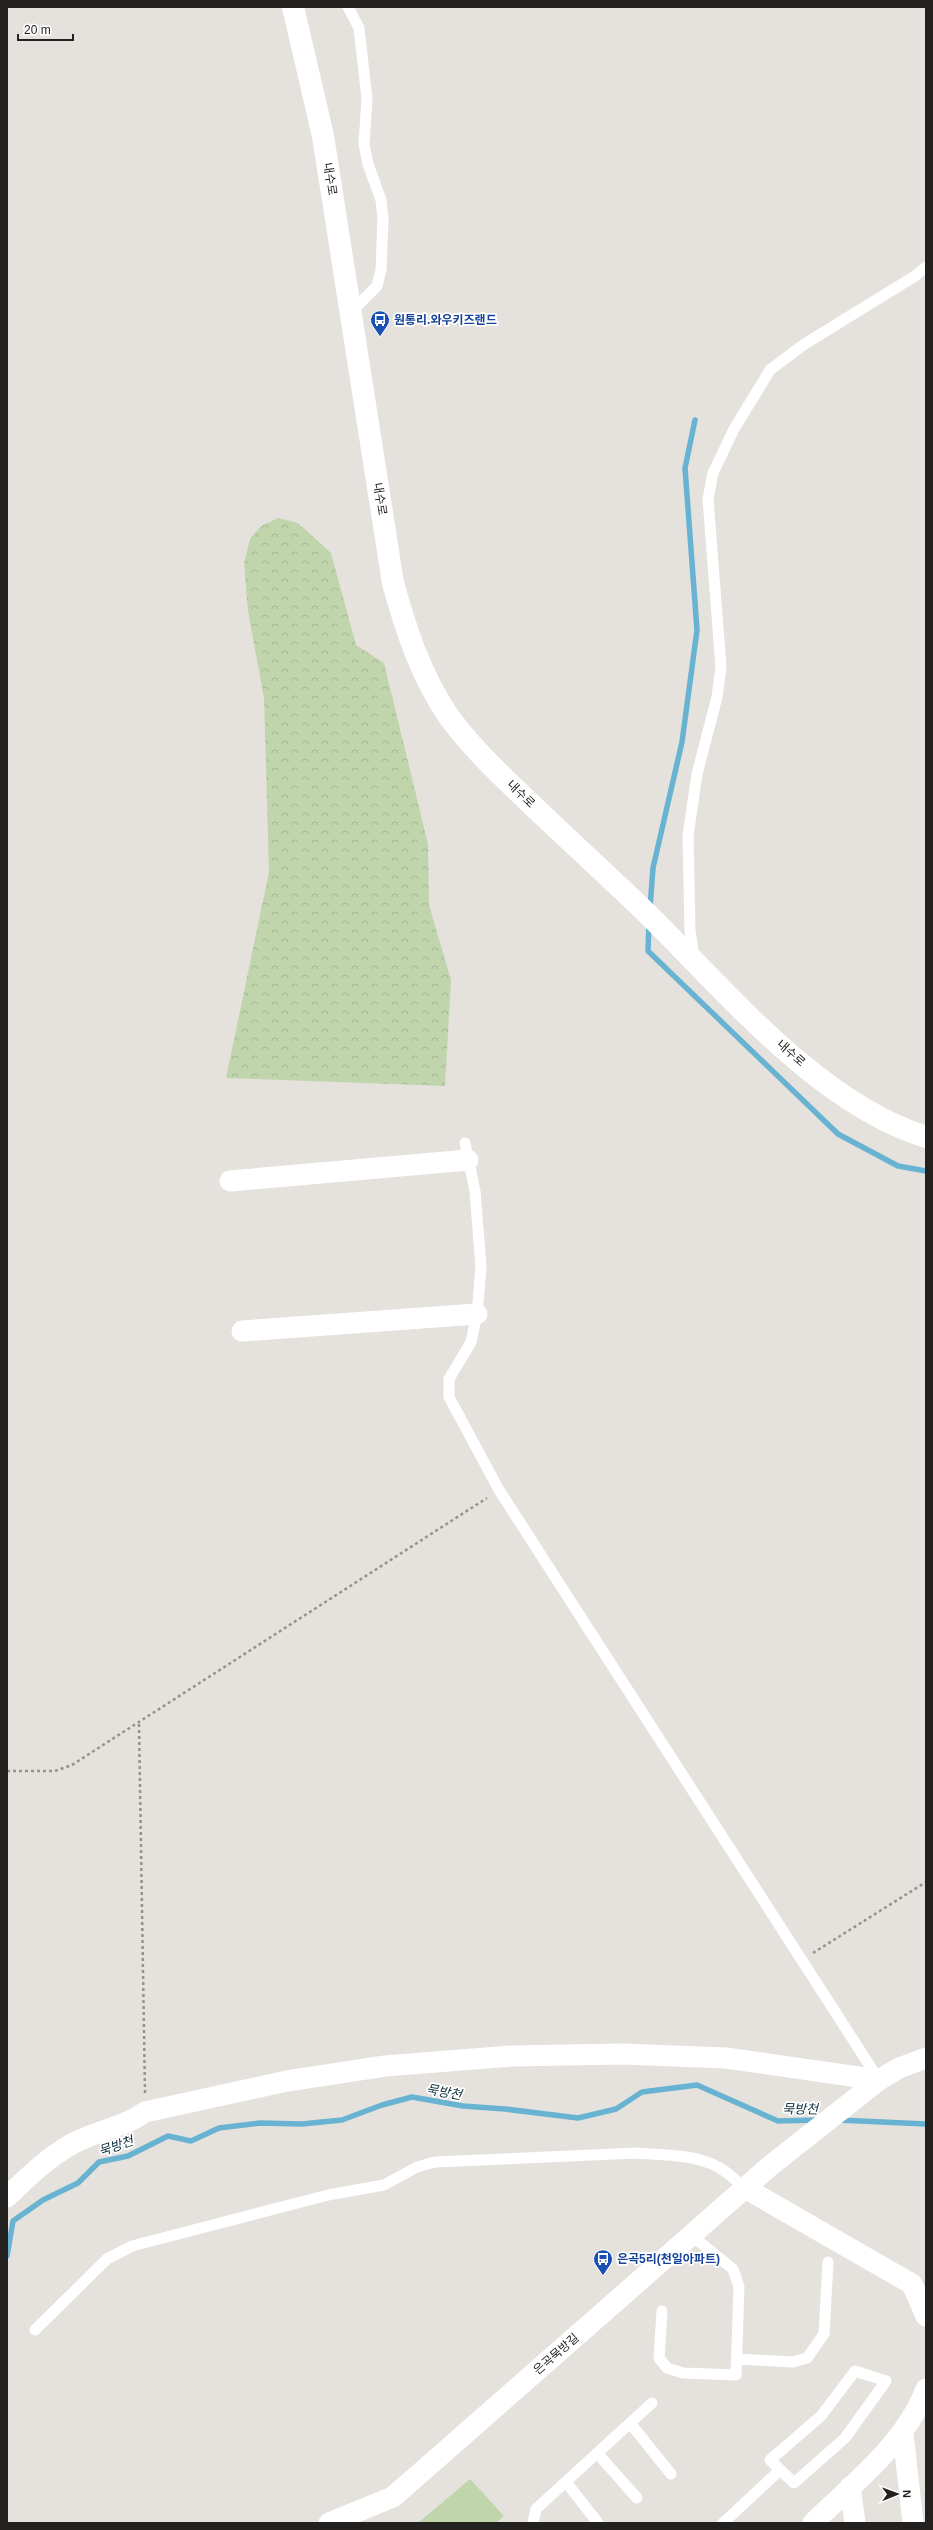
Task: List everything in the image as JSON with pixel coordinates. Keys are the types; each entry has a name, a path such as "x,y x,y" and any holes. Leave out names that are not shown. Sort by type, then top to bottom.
{"street":[{"name":"내수로","path":"293,7 323,136 394,583 411,644 427,681 448,715 479,752 640,906 743,1010 824,1081 861,1107 894,1125 926,1137"},
{"path":"230,1181 467,1152"},
{"path":"242,1331 477,1314"},
{"path":"7,2197 36,2169 72,2144 132,2121 145,2112 287,2081 385,2066 512,2056 622,2054 726,2058 879,2080 899,2068 926,2058"},
{"name":"은곡묵방길","path":"329,2523 393,2497 770,2166 861,2092 879,2080"},
{"path":"745,2188 912,2284 926,2316"},
{"path":"813,2523 903,2433 919,2407 926,2389"},
{"path":"903,2433 913,2523"},
{"path":"850,2487 855,2523"}],"lane":[{"path":"348,7 359,28 367,99 364,144 368,164 381,200 384,219 381,270 377,286 352,311"},
{"path":"695,963 690,931 688,836 697,774 717,697 721,667 708,517 708,499 713,473 752,397 770,370 803,344 915,276 926,267"},
{"path":"467,1152 475,1191 481,1267 477,1314 471,1342 449,1379 449,1397 499,1490 800,1960 879,2080"},
{"path":"36,2330 107,2259 132,2246 328,2196 384,2185 416,2167 435,2162 636,2154 668,2156 698,2160 718,2167 745,2188"},
{"path":"662,2311 659,2358 667,2368 683,2373 736,2376 739,2287 733,2269 691,2235"},
{"path":"737,2360 792,2362 807,2358 824,2334 828,2262"},
{"path":"855,2371 886,2381 844,2438 794,2483 779,2471 770,2460 821,2416 855,2371"},
{"path":"532,2523 536,2509 652,2403"},
{"path":"630,2423 671,2474"},
{"path":"597,2453 637,2498"},
{"path":"723,2523 779,2471"},
{"path":"566,2482 598,2523"}],"path":[{"path":"7,1771 55,1771 72,1766 499,1490"},
{"path":"139,1724 145,2112"},
{"path":"800,1960 926,1882"}],"green space":[{"path":"278,518 298,523 331,553 356,645 384,663 428,844 429,905 451,980 445,1086 226,1078 269,872 264,698 248,611 244,563 250,539 261,526"},
{"path":"470,2479 504,2516 496,2523 418,2523"}],"waterway":[{"path":"650,908 653,868 682,742 697,630 685,468 695,420"},
{"path":"649,923 648,951 838,1134 898,1166 926,1171"},
{"name":"묵방천","path":"7,2256 13,2221 43,2200 78,2183 99,2162 128,2156 168,2136 191,2141 219,2128 260,2123 302,2124 342,2120 382,2105 412,2097 463,2106 505,2109 578,2118 616,2109 642,2092 697,2085 778,2121 818,2120"},
{"name":"묵방천","path":"838,2120 926,2124"}],"place":[{"name":"원통리.와우키즈랜드","path":"380,337"},
{"name":"은곡5리(천일아파트)","path":"603,2276"}]}
